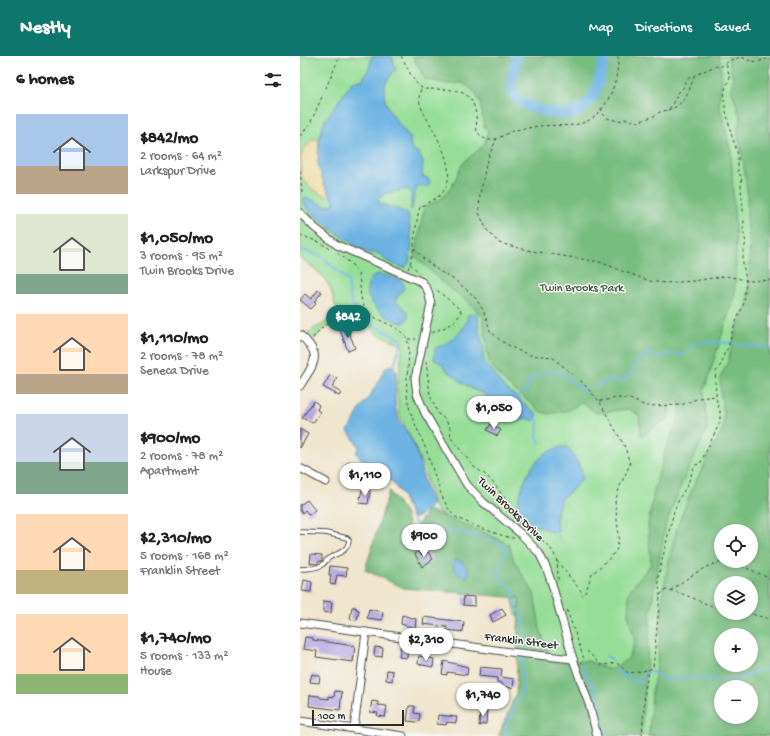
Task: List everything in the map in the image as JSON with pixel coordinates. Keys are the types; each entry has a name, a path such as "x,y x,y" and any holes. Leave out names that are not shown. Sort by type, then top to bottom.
{"street":[{"name":"Twin Brooks Drive","path":"300,213 337,245 422,282 428,291 431,304 415,379 417,394 424,413 467,485 483,502 521,534 539,553 546,567 573,659 589,704 597,736"},
{"path":"300,335 308,342 315,353 314,364 300,386"},
{"path":"300,468 326,482"},
{"name":"Franklin Street","path":"300,623 510,652 573,659"},
{"path":"354,729 366,632"},
{"path":"300,721 354,729 366,734 402,736"}],"lane":[{"path":"300,532 326,533 347,538 349,540 349,544 339,554 329,558 321,566 300,569"}],"path":[{"path":"300,136 310,124 340,56"},
{"path":"401,56 414,80 421,88 456,90 471,98 475,110 477,132 482,137 489,140 511,131 541,126 582,124 592,118 607,100 614,86 618,74 618,56"},
{"path":"667,110 671,107 678,93 684,87 685,81 694,76 715,66 726,64 741,57 750,61 759,62 770,57"},
{"path":"587,651 601,665 617,663 628,672 643,671 653,668 660,596 658,577 674,511 687,486 695,464 700,464 720,422 720,410 716,403 716,372 722,363 724,354 732,338 733,329 744,304 746,280 743,264 743,251 746,243 743,230 742,176 738,174 738,155 724,102 726,89 730,78 726,64"},
{"path":"601,108 603,114 607,118 618,121 626,119 638,122 660,112 676,108 690,88 694,76"},
{"path":"406,274 411,262 414,248 417,217 420,207 443,193 448,183 449,165 419,102 419,92 421,88"},
{"path":"497,138 486,167 480,195 479,213 487,230 499,243 532,251 600,262 643,278 665,283 693,281 726,276 746,280 770,280"},
{"path":"300,171 302,193 300,196"},
{"path":"300,235 319,242 331,249"},
{"path":"414,248 424,259 439,271 455,280 474,296 482,308 490,332 501,341 530,355 552,357 582,382 599,401 625,447 630,464 620,486 615,502 619,537 617,549 611,557 592,574 586,591 582,596 580,591 556,561 545,542 526,529"},
{"path":"337,253 355,268 359,276 362,300 366,310 374,317 401,330 407,339 408,351 406,394 409,407 444,502 450,512 458,519 510,539 517,538"},
{"path":"410,264 422,275"},
{"path":"431,333 450,326 458,320 462,312 460,308 444,298 434,288"},
{"path":"308,342 316,332 326,325 364,305"},
{"path":"426,356 430,395 438,414 445,419 450,428 451,438 474,467 486,475 496,486 509,504 516,520 521,525"},
{"path":"599,401 618,398 630,399 646,406 680,405 699,398 716,396"},
{"path":"556,561 559,586"},
{"path":"671,590 714,564 727,564 745,567 770,578"},
{"path":"660,596 664,590 671,590 702,603 714,606"},
{"path":"567,610 584,658 581,664"},
{"path":"758,616 770,619"},
{"path":"642,736 645,690 649,669"}],"green space":[{"name":"Twin Brooks Park","path":"300,56 770,56 770,736 515,736 522,704 521,622 516,614 511,592 460,526 438,512 433,504 424,470 413,442 399,414 397,390 403,345 377,334 356,315 323,329 314,340 307,333 340,314 336,307 330,288 316,270 300,258"},
{"path":"412,56 719,56 722,77 719,103 731,152 736,246 735,294 704,391 707,429 680,488 665,527 651,609 641,736 500,736 499,735 516,693 519,598 404,588 365,570 389,491 405,513 411,535 428,510 509,544 514,561 534,593 540,628 551,663 588,661 610,670 628,659 635,642 628,614 629,591 651,564 648,525 654,490 666,449 680,415 680,403 675,400 669,406 668,419 641,436 639,415 628,409 596,413 582,402 569,410 549,414 541,412 505,382 489,363 483,317 468,302 442,282 415,256 425,207 441,199 451,188 463,163 484,145 488,130 484,127 480,103 475,92 463,83 447,84 425,79"},
{"path":"728,56 770,56 770,736 649,736 652,691 657,667 664,585 673,543 678,524 694,485 723,428 724,412 721,397 720,378 727,364 737,328 747,306 750,246 747,219 747,191 737,129 741,119 731,88 733,80"}],"sand":[{"path":"314,139 319,139 318,155 320,169 324,183 332,197 323,195 314,190 301,176 301,158 303,150"}],"water":[{"path":"372,56 392,56 396,70 385,85 385,99 392,114 411,138 410,141 412,150 417,152 423,160 422,176 429,179 429,186 416,188 411,210 411,193 408,189 384,194 378,199 379,203 408,213 412,246 409,263 404,268 386,261 377,253 368,253 335,232 309,211 302,201 305,197 326,206 334,204 334,201 324,184 318,165 319,139 325,120 352,82 362,80 369,69"},
{"path":"378,274 396,278 404,284 403,289 396,301 406,310 408,314 408,318 404,323 387,317 371,302 367,289 371,278"},
{"path":"476,313 478,316 479,331 484,349 483,357 486,365 491,369 502,385 538,415 534,421 526,418 516,421 508,419 495,407 491,406 485,394 474,390 460,381 448,372 441,363 434,360 435,348 456,336 467,321 468,315"},
{"path":"391,365 397,371 395,398 397,414 415,449 426,489 432,504 423,514 415,518 412,518 403,497 391,480 383,484 356,453 359,447 348,431 386,367"},
{"path":"567,447 575,458 580,467 582,479 570,492 561,498 556,521 558,530 552,532 522,522 515,515 520,493 535,464 542,456 551,450"},
{"path":"455,560 462,562 467,568 469,573 466,578 460,575 454,568 453,566"}],"building":[{"path":"318,290 322,292 314,302 316,304 311,309 300,300 305,294 311,299"},
{"path":"347,327 355,348 348,351 340,330"},
{"path":"330,375 337,379 332,387 341,393 339,396 323,387"},
{"path":"314,401 319,405 317,410 320,412 313,423 302,418"},
{"path":"491,424 501,430 497,436 487,430"},
{"path":"300,429 308,434 300,448"},
{"path":"349,461 359,469 353,475 344,467"},
{"path":"362,490 370,491 368,504 359,503"},
{"path":"307,500 315,510 309,515 305,510 302,513 300,510 300,505"},
{"path":"419,551 421,555 428,552 433,559 422,567 415,554"},
{"path":"311,554 322,555 322,561 319,561 317,564 310,563"},
{"path":"330,566 347,568 346,576 337,575 335,585 330,584"},
{"path":"304,580 312,582 311,592 302,591"},
{"path":"464,596 475,597 475,606 463,605"},
{"path":"323,601 332,602 331,613 323,612"},
{"path":"352,607 356,607 356,609 359,610 357,620 350,619"},
{"path":"502,608 506,615 493,622 490,615"},
{"path":"369,609 383,612 382,620 367,618"},
{"path":"402,615 416,619 415,628 401,624"},
{"path":"424,617 464,622 463,632 447,630 447,627 423,624"},
{"path":"305,637 313,638 313,640 355,646 353,662 316,657 317,651 303,649"},
{"path":"401,645 408,646 407,658 399,657"},
{"path":"375,647 383,648 382,657 374,656"},
{"path":"419,656 434,659 433,667 418,664"},
{"path":"444,661 468,667 467,675 447,672 447,675 442,674"},
{"path":"480,667 502,669 501,677 514,679 513,688 502,686 502,683 497,682 497,678 479,676"},
{"path":"387,670 393,671 392,681 386,680"},
{"path":"312,674 320,676 319,683 310,682"},
{"path":"335,691 342,692 340,710 309,706 310,695 329,699 329,696 334,697"},
{"path":"372,701 378,702 378,705 387,706 385,717 377,716 378,713 370,712"},
{"path":"409,706 415,706 414,713 420,714 419,721 407,721"},
{"path":"480,709 487,709 486,724 479,726"},
{"path":"438,715 457,717 456,723 447,722 446,725 437,724"}],"waterway":[{"path":"517,56 512,84 512,89 516,97 522,102 537,109 562,114 576,112 587,104 592,98 599,80 605,56"},
{"path":"300,249 323,257 348,281 351,303 368,323 402,340 393,369"},
{"path":"597,386 608,380 624,381 631,375 635,364 645,355 650,354 657,357 663,357 668,354 684,354 697,343 719,342 770,348"},
{"path":"516,398 527,390 527,385 530,379 541,374 558,371 586,393"},
{"path":"534,417 538,421 537,437 540,443"},
{"path":"414,517 414,522 424,529 433,531 456,531 498,542 507,549 497,576 514,590 516,606 524,619 522,693 505,727 510,736"},
{"path":"556,531 559,539"},
{"path":"606,656 612,659"},
{"path":"583,667 600,702 602,722 606,736"},
{"path":"617,668 618,672 639,683 642,675 651,672 666,680 678,678 706,678 733,681 770,668"}]}
